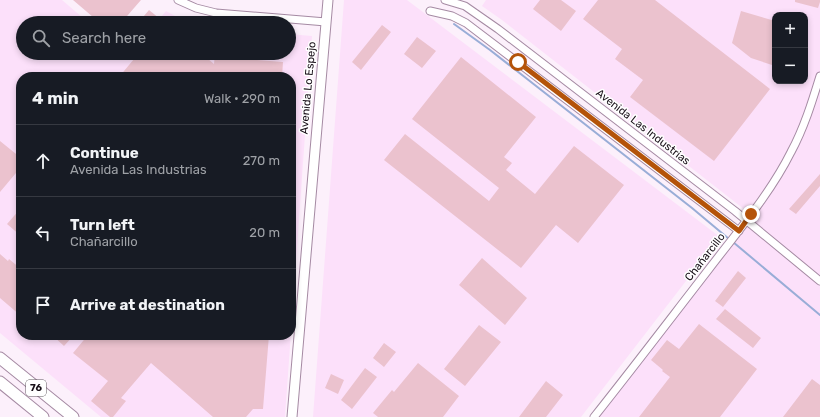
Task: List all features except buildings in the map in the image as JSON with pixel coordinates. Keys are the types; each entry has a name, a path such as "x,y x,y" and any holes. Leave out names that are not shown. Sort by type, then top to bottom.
{"main road":[{"name":"Avenida Lo Espejo","path":"292,417 328,0"},
{"name":"76","path":"0,358 72,417"},
{"name":"76","path":"0,382 43,417"}],"street":[{"path":"178,0 196,8 216,13 253,16"},
{"path":"445,14 444,6 447,0"},
{"name":"Avenida Las Industrias","path":"447,0 472,9 746,221 820,281"},
{"path":"430,11 445,14 466,23 739,231"},
{"path":"296,20 326,22"},
{"path":"518,62 520,55 526,51"},
{"name":"Chañarcillo","path":"594,417 739,231 772,186 792,152 808,115 820,76"}],"shaded area":[{"path":"0,0 62,0 81,16 16,16 16,60 296,60 296,35 312,36 296,262 296,72 16,72 16,340 291,340 285,417 101,417 0,333"},
{"path":"344,0 407,0 720,237 581,417 313,417"},
{"path":"486,0 820,0 820,417 595,417 749,213 482,6"},
{"path":"166,11 175,16 162,16"}],"waterway":[{"path":"454,24 490,50 692,208 729,239"},
{"path":"733,242 820,315"}],"route":[{"path":"518,62 739,231 751,214"}]}
